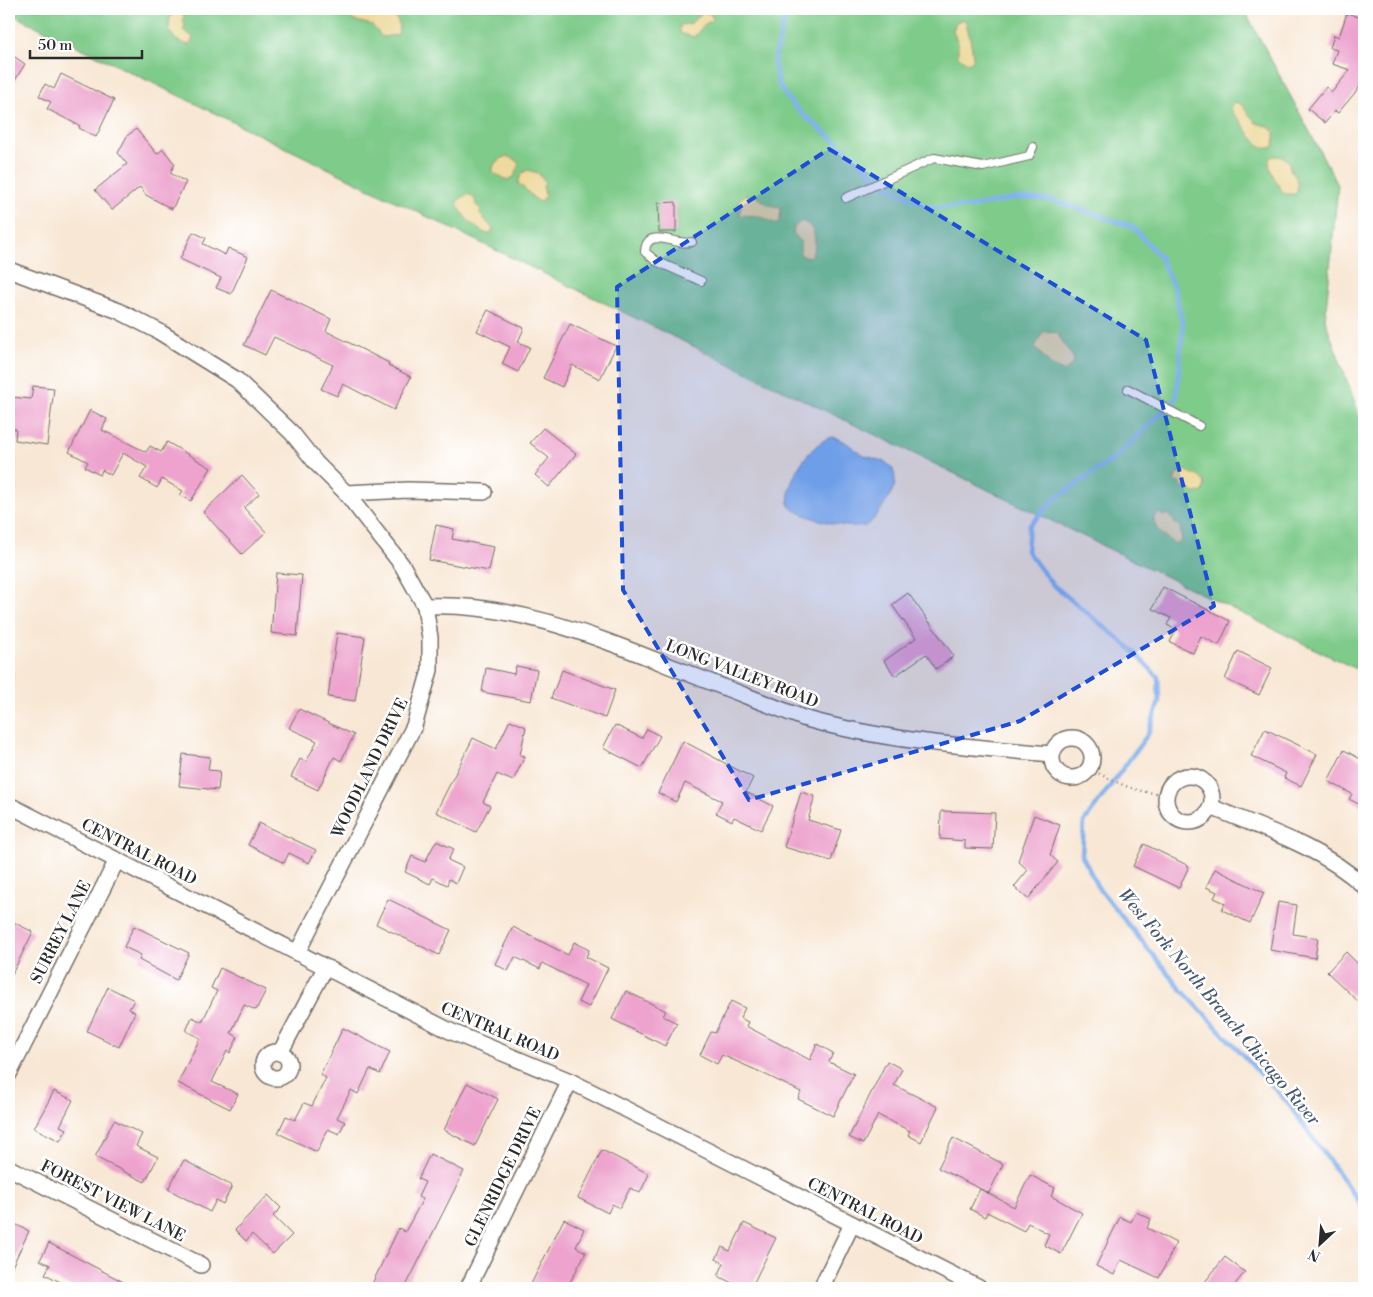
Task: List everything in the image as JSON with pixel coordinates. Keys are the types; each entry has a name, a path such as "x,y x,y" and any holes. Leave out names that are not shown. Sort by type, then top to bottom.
{"street":[{"name":"WOODLAND DRIVE","path":"9,270 119,311 158,331 237,380 292,432 316,463 346,493 388,545 425,606 430,638 430,670 414,726 297,953"},
{"path":"346,493 408,490 484,492"},
{"name":"LONG VALLEY ROAD","path":"425,606 454,605 494,610 566,626 802,718 857,732 928,742 1052,754"},
{"path":"1070,737 1077,737 1088,744 1093,756 1095,772 1079,777 1065,777 1055,768 1052,754 1058,743 1070,737"},
{"path":"1193,776 1201,779 1211,791 1211,807 1201,819 1186,822 1172,815 1165,801 1166,793 1172,782 1178,778 1193,776"},
{"name":"CENTRAL ROAD","path":"9,805 450,1031 570,1081 979,1288"},
{"path":"1211,807 1310,849 1350,873 1364,886"},
{"name":"SURREY LANE","path":"9,1074 116,860"},
{"path":"280,1053 325,968"},
{"name":"GLENRIDGE DRIVE","path":"468,1288 570,1081"},
{"name":"FOREST VIEW LANE","path":"9,1168 201,1265"},
{"path":"821,1288 852,1224"}],"lane":[{"path":"846,198 934,158 984,167 1004,164 1029,156 1033,147"},
{"path":"692,242 683,245 658,237 652,238 647,242 645,252 656,261 701,281"},
{"path":"1128,389 1198,426"}],"path":[{"path":"1095,772 1136,791 1151,794 1166,793"}],"highlighted area":[{"path":"829,149 1146,340 1214,606 1020,721 749,800 623,590 617,287"}],"green space":[{"path":"9,9 1244,9 1338,185 1325,320 1364,428 1364,673 9,13"}],"sand":[{"path":"340,9 397,9 395,17 399,24 398,35 382,37 372,25 352,20 349,15"},
{"path":"178,12 184,14 185,26 183,30 193,37 188,45 176,40 169,30 170,16"},
{"path":"703,12 711,14 713,20 705,24 694,37 680,33 680,25 690,24"},
{"path":"964,19 973,57 973,60 968,63 958,57 958,43 953,31 956,22"},
{"path":"1234,102 1243,105 1256,123 1267,126 1275,132 1274,147 1263,147 1251,137 1233,113 1231,108"},
{"path":"506,156 515,159 519,165 514,177 508,180 492,171 495,163"},
{"path":"1273,156 1284,157 1289,162 1290,170 1297,180 1296,194 1285,194 1277,182 1269,163 1269,159"},
{"path":"527,170 538,173 545,182 543,186 545,196 541,202 518,184 521,174"},
{"path":"468,194 475,199 476,205 481,209 480,214 493,229 490,234 475,226 458,205 457,201"},
{"path":"745,195 756,196 769,205 780,207 779,222 776,224 760,216 739,215 741,206 738,201"},
{"path":"801,221 810,226 813,231 815,242 810,257 800,255 800,241 793,233 794,227"},
{"path":"1046,331 1057,333 1074,359 1065,372 1051,366 1035,347 1042,333"},
{"path":"1186,470 1193,475 1198,475 1205,483 1203,492 1193,493 1188,487 1181,487 1180,483 1174,482 1176,475"},
{"path":"1159,513 1163,516 1167,514 1174,520 1175,524 1180,525 1182,541 1175,544 1157,529 1154,516"}],"water":[{"path":"831,437 844,442 864,455 886,463 893,470 895,482 892,491 877,515 865,526 857,527 825,522 789,506 791,486 800,466 814,448 822,441"}],"building":[{"path":"1347,13 1364,19 1364,75 1359,88 1338,113 1335,111 1325,123 1308,109 1326,87 1332,92 1350,70 1332,64 1337,50 1330,48 1334,35 1339,37"},
{"path":"9,53 25,64 9,90"},
{"path":"61,74 114,100 96,137 79,128 80,126 47,109 51,102 39,96 45,84 54,89"},
{"path":"136,129 157,154 163,149 175,164 170,173 186,182 172,209 146,195 140,187 112,210 95,190 127,164 118,153 127,136"},
{"path":"676,202 676,232 659,232 658,203"},
{"path":"193,232 206,238 203,244 225,255 228,248 248,257 231,294 216,288 221,278 180,259"},
{"path":"271,290 331,319 326,331 389,363 388,365 411,377 394,410 343,384 337,396 321,389 333,365 274,337 265,355 244,345"},
{"path":"488,310 524,328 518,342 530,347 518,372 502,364 510,347 477,331"},
{"path":"570,324 616,346 600,379 572,365 562,387 543,378"},
{"path":"33,386 54,388 47,445 15,440 16,429 9,428 11,397 31,399"},
{"path":"90,410 107,419 102,430 146,452 150,446 161,452 167,442 211,468 191,501 180,495 183,491 162,479 157,488 140,478 147,467 123,453 111,475 102,470 100,475 85,467 88,462 69,452"},
{"path":"543,428 576,454 549,487 535,475 549,458 530,443"},
{"path":"242,475 259,494 244,508 266,532 242,554 203,512"},
{"path":"436,525 454,529 452,539 494,547 489,571 429,560"},
{"path":"276,573 302,575 297,636 271,633"},
{"path":"1163,587 1230,621 1219,645 1201,636 1193,653 1170,642 1176,630 1167,625 1171,618 1152,609"},
{"path":"908,593 954,656 936,669 926,654 895,676 884,661 916,638 892,605"},
{"path":"337,633 365,637 355,701 328,697"},
{"path":"1238,651 1272,668 1259,695 1225,679"},
{"path":"516,666 537,670 531,701 482,692 486,668 514,674"},
{"path":"562,670 615,690 605,718 551,698"},
{"path":"299,709 354,735 341,761 334,757 318,790 291,777 300,759 306,762 317,741 289,728"},
{"path":"510,720 526,727 520,755 525,756 513,781 497,774 483,802 490,806 476,832 436,812 473,738 496,749"},
{"path":"615,725 642,738 647,729 660,736 642,768 603,748"},
{"path":"1265,729 1317,754 1301,786 1284,778 1286,773 1251,756"},
{"path":"683,741 753,778 746,792 773,806 761,830 734,817 732,821 716,813 722,801 685,783 676,802 658,793"},
{"path":"1344,750 1364,761 1364,807 1349,799 1352,794 1328,781"},
{"path":"183,754 210,757 208,770 220,771 218,790 179,786"},
{"path":"801,792 815,796 808,820 841,830 831,861 784,847"},
{"path":"941,811 995,813 993,849 965,848 965,841 940,839"},
{"path":"1034,815 1060,825 1050,855 1058,862 1028,899 1014,887 1028,870 1018,861"},
{"path":"259,823 316,850 309,863 289,853 284,863 248,845"},
{"path":"436,841 454,849 448,860 463,867 456,883 449,879 447,885 433,878 430,884 405,872 412,856 425,862"},
{"path":"1144,844 1189,866 1179,888 1133,866"},
{"path":"1215,869 1264,893 1250,923 1222,910 1225,903 1214,898 1217,892 1206,887"},
{"path":"388,899 451,930 439,955 376,924"},
{"path":"1278,902 1297,905 1293,934 1318,938 1315,958 1270,950"},
{"path":"9,920 33,932 9,980"},
{"path":"134,926 189,953 176,980 139,960 141,955 124,947"},
{"path":"513,927 568,955 574,942 589,950 586,957 608,968 589,1007 578,1002 586,985 542,963 540,969 515,957 508,971 495,964"},
{"path":"1346,952 1364,970 1364,1007 1327,972"},
{"path":"220,968 266,990 256,1010 244,1005 231,1033 238,1037 230,1053 227,1051 212,1082 238,1094 230,1109 178,1083 200,1038 186,1031 192,1017 202,1022 217,991 211,988"},
{"path":"108,987 134,1000 129,1009 135,1012 119,1047 87,1031"},
{"path":"626,991 666,1011 663,1016 677,1023 665,1046 612,1019"},
{"path":"731,1001 745,1008 740,1018 748,1022 746,1026 810,1060 817,1044 833,1053 829,1062 854,1074 833,1116 798,1099 801,1092 758,1071 722,1055 717,1064 700,1055 711,1032 715,1033"},
{"path":"343,1028 390,1052 380,1074 370,1069 358,1094 351,1090 337,1118 345,1122 339,1134 328,1129 317,1152 278,1133 286,1116 295,1120 304,1103 312,1106 326,1078 320,1075"},
{"path":"887,1061 902,1069 894,1085 938,1107 921,1142 908,1135 910,1131 878,1115 863,1144 849,1137"},
{"path":"467,1083 498,1099 475,1146 444,1130"},
{"path":"54,1091 73,1100 60,1126 67,1129 60,1141 34,1128"},
{"path":"114,1120 142,1134 136,1146 158,1157 145,1182 95,1157"},
{"path":"953,1138 1003,1164 989,1193 938,1168"},
{"path":"602,1150 649,1174 640,1193 630,1188 620,1208 612,1204 608,1213 578,1198"},
{"path":"430,1154 464,1171 405,1288 370,1288 399,1228 405,1232 423,1199 418,1197 425,1182 418,1179"},
{"path":"184,1160 232,1186 223,1204 216,1200 210,1212 168,1189"},
{"path":"1030,1175 1055,1188 1051,1196 1082,1213 1061,1254 1044,1245 1049,1234 1028,1223 1024,1231 987,1212 985,1217 970,1209 980,1189 1014,1207"},
{"path":"268,1195 281,1208 273,1216 292,1235 273,1254 252,1234 246,1241 235,1230"},
{"path":"1136,1212 1151,1219 1147,1228 1176,1243 1159,1278 1121,1260 1114,1275 1096,1266 1120,1217 1131,1222"},
{"path":"564,1219 584,1229 576,1247 586,1252 567,1288 529,1288"},
{"path":"9,1221 29,1231 9,1273"},
{"path":"744,1223 776,1238 751,1288 742,1288 718,1276 724,1263 716,1259 722,1247 730,1251"},
{"path":"49,1243 135,1288 72,1288 45,1274 50,1265 40,1260"},
{"path":"1225,1257 1245,1272 1232,1288 1200,1288"}],"waterway":[{"name":"West Fork North Branch Chicago River","path":"787,9 774,61 778,83 787,98 801,113 849,152 885,185 928,207 970,207 1019,198 1052,200 1133,227 1160,257 1175,291 1183,326 1176,399 1114,459 1056,498 1029,526 1027,551 1052,584 1130,648 1158,677 1159,702 1148,734 1084,822 1082,855 1097,886 1181,989 1286,1101 1364,1209"}]}
